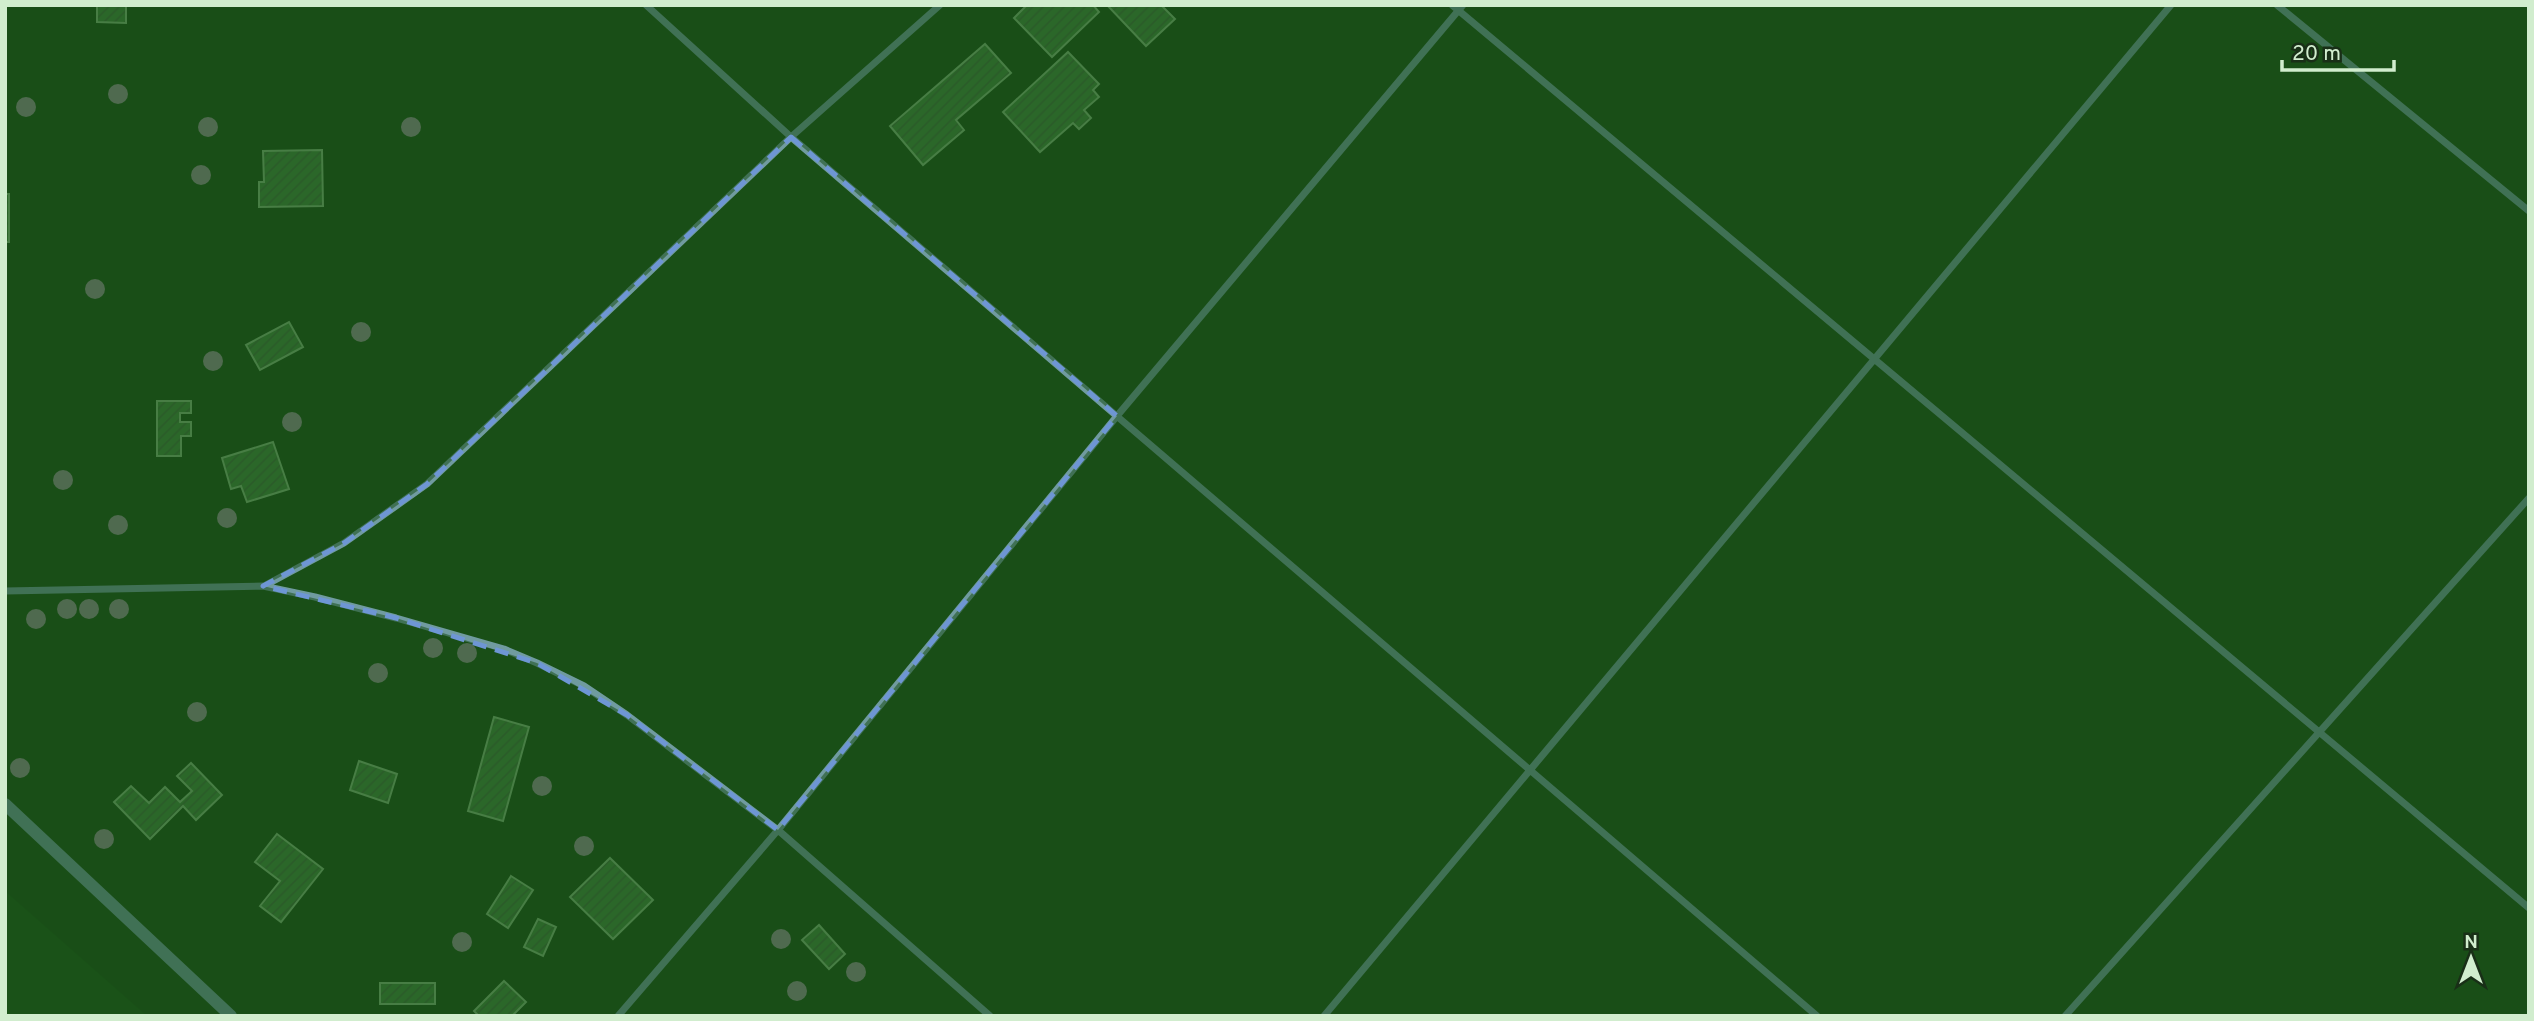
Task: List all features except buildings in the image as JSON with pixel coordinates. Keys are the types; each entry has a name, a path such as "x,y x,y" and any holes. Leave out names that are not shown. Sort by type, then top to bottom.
{"street":[{"path":"646,5 791,137 1817,1016"},
{"path":"264,586 344,542 427,484 791,137 940,5"},
{"path":"1324,1016 2171,5"},
{"path":"2277,5 2529,211"},
{"path":"618,1016 778,830 1117,416 1458,7 2529,908"},
{"path":"2065,1016 2529,498"},
{"path":"5,591 264,586 315,597 504,649 537,663 584,686 627,715 778,830 990,1016"},
{"path":"5,804 231,1016"}],"highlighted area":[{"path":"791,137 1117,416 778,830 627,715 537,663 396,618 263,586 344,543 427,484"}],"shaded area":[{"path":"5,891 147,1016 5,1016"}]}
